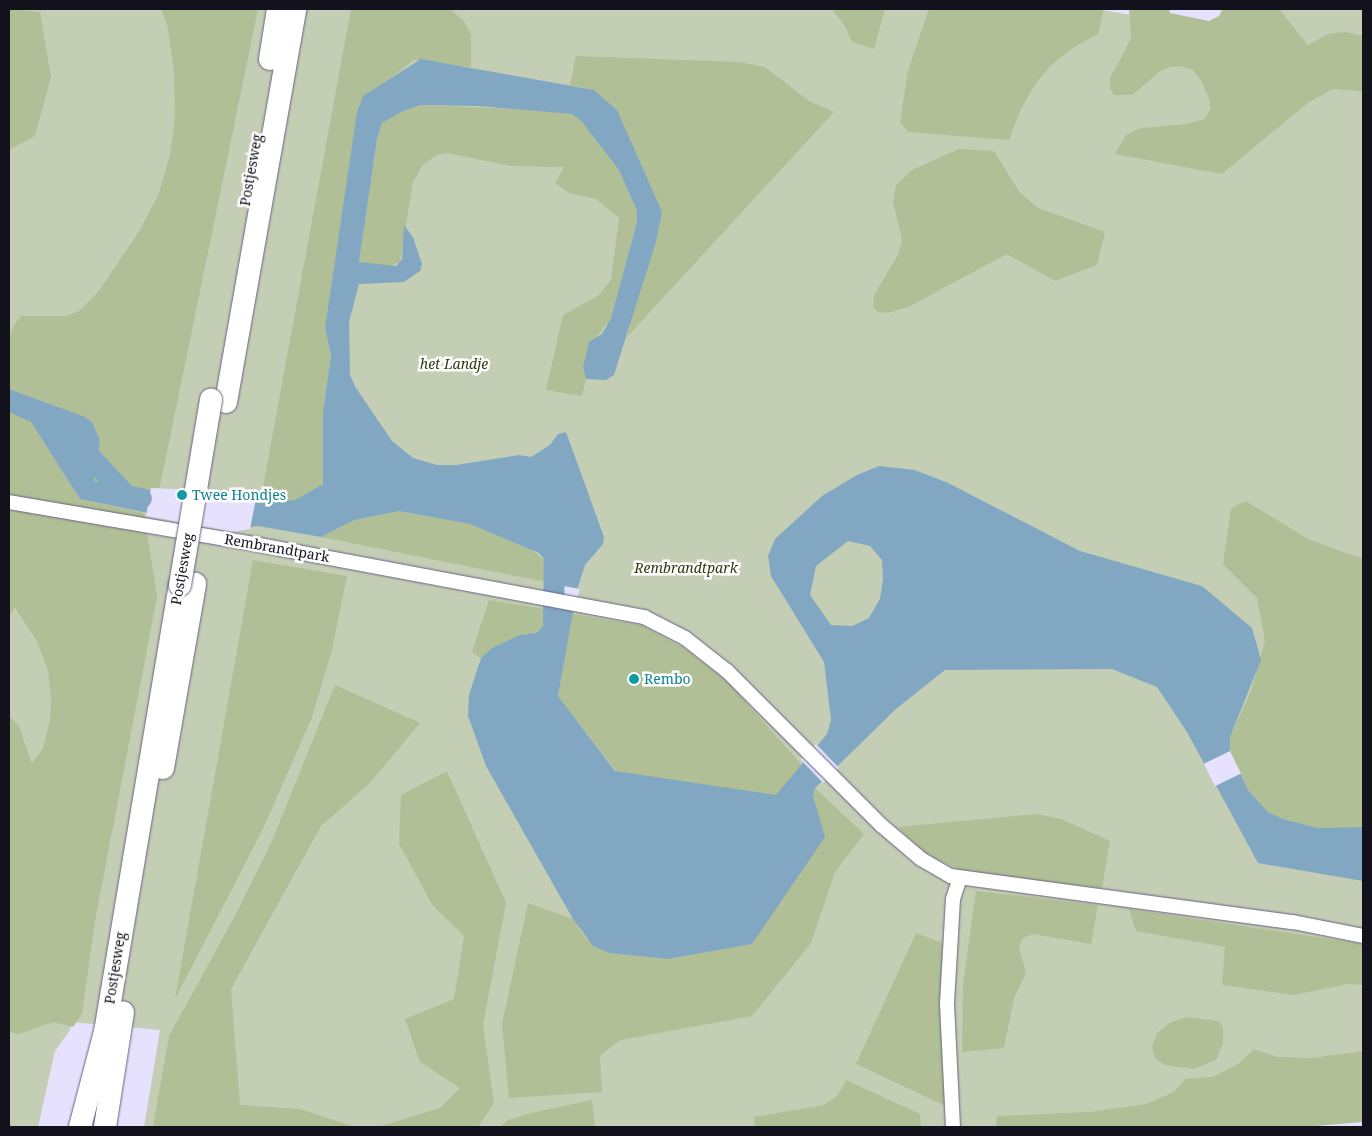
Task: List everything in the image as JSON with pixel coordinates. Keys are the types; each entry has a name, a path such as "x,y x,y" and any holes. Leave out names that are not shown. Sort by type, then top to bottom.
{"street":[{"name":"Postjesweg","path":"80,1127 105,1032 187,584 218,401 278,9"},
{"name":"Postjesweg","path":"218,401 295,9"},
{"name":"Rembrandtpark","path":"9,502 254,544 644,617 685,638 727,671 839,784 921,860 959,880"},
{"name":"Postjesweg","path":"105,1127 144,862 185,651 187,584"},
{"path":"953,1127 947,1003 953,899 959,880 1293,922 1363,936"}],"green space":[{"name":"Rembrandtpark","path":"9,9 1097,9 1222,31 1226,9 1363,9 1363,1106 1109,1127 144,1127 160,1030 71,1022 70,1030 55,1051 38,1127 9,1127"},
{"path":"9,9 40,12 51,77 35,136 9,150"},
{"path":"161,9 258,9 159,491 93,481 100,440 92,422 83,416 9,389 9,338 14,325 21,316 66,316 79,311 99,291 138,233 158,196 170,155 175,116 174,70 167,24"},
{"path":"351,9 450,9 464,21 471,35 471,67 414,60 360,102 325,328 331,355 323,412 323,484 295,500 260,503"},
{"path":"832,9 885,9 874,49 852,42 846,28"},
{"path":"929,9 1104,9 1098,34 1074,47 1050,66 1034,86 1020,111 1009,140 908,132 900,122 908,70"},
{"path":"1129,9 1169,9 1170,13 1209,21 1219,16 1223,9 1279,9 1308,45 1328,34 1346,32 1363,36 1363,91 1333,89 1309,102 1222,174 1115,154 1126,135 1141,128 1187,124 1204,119 1210,110 1210,101 1202,82 1193,70 1180,66 1170,67 1159,72 1132,95 1114,95 1110,88 1110,78 1131,39"},
{"path":"576,56 739,62 765,67 809,101 834,112 627,337 645,267 656,242 594,90 570,85"},
{"path":"421,105 543,110 572,114 582,122 619,170 637,211 637,222 611,318 596,338 583,367 586,379 582,396 546,390 563,315 598,296 611,280 619,218 596,199 569,193 555,183 564,167 511,166 447,153 436,155 422,166 413,182 400,262 388,267 359,262 377,139 382,123 403,111"},
{"path":"959,149 994,151 1020,193 1038,208 1105,232 1097,265 1055,281 1007,254 908,307 888,313 878,312 873,307 874,295 898,255 902,239 893,202 896,185 912,170"},
{"path":"9,412 31,422 80,499 144,513 157,597 95,921 82,1014 73,1027 53,1022 19,1034 9,1032 9,716 19,726 32,764 43,748 50,720 51,699 48,670 37,641 15,608 9,616"},
{"path":"1246,501 1308,539 1363,559 1363,827 1318,828 1283,819 1268,812 1248,790 1230,751 1230,737 1251,691 1265,641 1257,598 1223,564 1231,508"},
{"path":"399,511 470,524 524,544 549,564 557,584 321,537 354,520"},
{"path":"253,560 347,576 332,650 312,717 263,829 175,999"},
{"path":"489,600 550,610 547,622 535,633 520,635 492,648 481,658 472,652"},
{"path":"572,614 641,625 684,648 729,683 801,764 794,777 776,796 617,772 558,696"},
{"path":"335,685 420,723 369,784 321,826 231,989 240,1105 300,1109 355,1127 153,1127 169,1036 236,914 272,841"},
{"path":"447,771 506,903 483,1025 494,1103 478,1127 361,1127 381,1126 440,1108 460,1088 420,1062 405,1019 454,999 464,936 433,906 399,844 401,795"},
{"path":"815,788 864,834 835,872 811,943 752,1016 620,1040 600,1056 602,1092 509,1098 502,1024 528,903 573,919 586,939 610,953 667,959 813,796"},
{"path":"1037,814 1061,819 1110,841 1102,888 967,873 924,853 898,827"},
{"path":"976,891 1098,905 1091,944 1033,934 1023,938 1019,948 1026,973 1014,998 1004,1048 962,1052 963,984"},
{"path":"1129,909 1363,944 1363,985 1348,984 1294,995 1222,985 1225,947 1136,931"},
{"path":"916,933 953,947 952,1109 856,1064"},
{"path":"1187,1017 1219,1021 1223,1028 1223,1043 1216,1060 1194,1069 1165,1065 1155,1058 1152,1047 1157,1033 1171,1022"},
{"path":"1254,1049 1277,1057 1312,1058 1363,1051 1363,1122 1303,1127 996,1127 997,1116 1090,1112 1146,1104 1174,1092 1185,1079 1213,1077 1238,1064"},
{"path":"846,1080 920,1114 921,1127 755,1127 754,1117 824,1105 838,1095"},
{"path":"592,1100 595,1127 500,1127 508,1120 527,1114"}],"water":[{"path":"421,59 594,90 617,110 662,212 656,242 614,375 606,380 586,379 583,367 589,342 602,334 611,318 637,222 637,211 619,170 582,122 572,114 478,106 421,105 403,111 382,123 377,139 359,262 396,266 402,259 404,225 413,237 422,264 420,271 404,282 359,284 349,322 350,375 356,388 392,441 413,458 437,465 456,465 519,455 531,457 550,445 558,434 566,432 604,537 603,544 585,565 577,590 558,696 615,771 776,795 827,734 831,720 824,662 771,576 768,556 775,539 822,496 857,475 879,466 915,470 948,483 1080,551 1202,586 1252,628 1261,660 1230,737 1230,751 1248,790 1268,812 1283,819 1318,828 1363,827 1363,881 1258,863 1187,732 1157,687 1112,669 945,670 896,709 815,788 813,796 825,837 752,944 667,959 610,953 593,946 573,919 486,766 468,716 469,695 481,658 492,648 520,635 536,633 547,622 557,584 556,574 539,553 470,524 399,511 354,520 321,537 258,526 231,530 80,499 31,422 9,412 9,389 83,416 92,422 100,440 94,481 149,490 237,495 260,503 295,500 323,484 323,412 331,355 325,328 357,112 363,96","holes":["848,541 870,546 882,560 883,579 880,599 869,618 852,626 831,625 810,595 816,566"]}],"pier":[{"path":"151,488 238,492 256,499 250,529 231,532 146,516"},
{"path":"554,584 580,589 575,612 550,607"},
{"path":"816,744 839,768 823,783 800,759"},
{"path":"1230,751 1241,773 1215,786 1204,764"}],"waterway":[{"path":"77,443 127,496 141,498"},
{"path":"553,622 554,546"}],"place":[{"name":"Twee Hondjes","path":"182,495"},
{"name":"Rembo","path":"634,679"}],"park label":[{"name":"het Landje","path":"454,364"}]}
